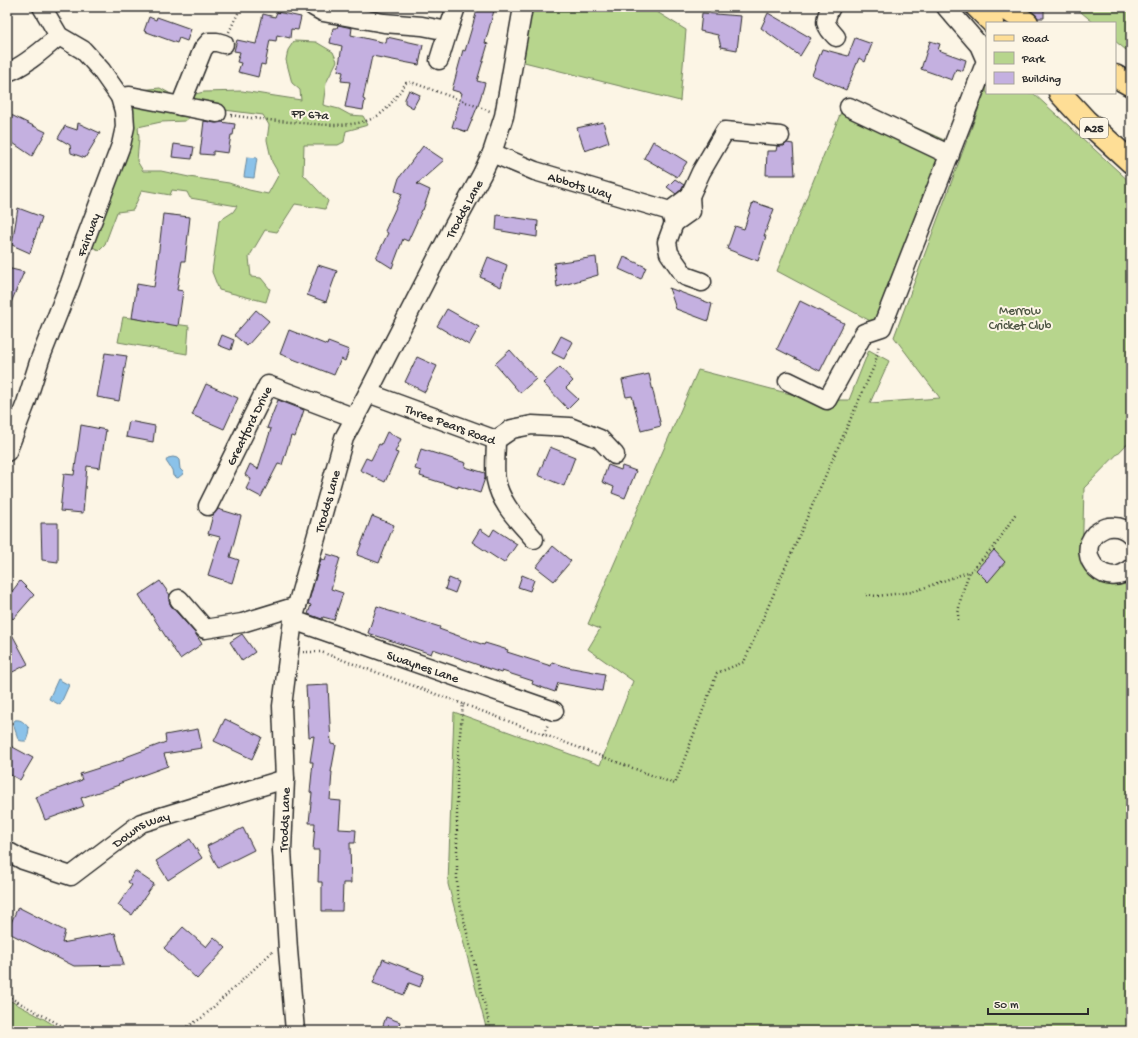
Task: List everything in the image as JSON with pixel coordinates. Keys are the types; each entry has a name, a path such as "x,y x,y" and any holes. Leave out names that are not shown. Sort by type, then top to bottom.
{"main road":[{"path":"977,7 992,22"},
{"path":"1004,7 1026,22"},
{"path":"1116,77 1131,85"},
{"name":"A25","path":"1061,94 1085,120 1131,162"}],"street":[{"name":"Fairway","path":"7,452 26,403 40,359 121,145 125,127 124,111 120,97 101,70 83,50 59,36 42,7"},
{"path":"314,7 323,12 384,23 422,26 448,31"},
{"path":"439,60 456,7"},
{"name":"Trodds Lane","path":"295,1031 282,850 285,779 282,706 288,652 295,613 344,438 482,174 492,152 504,116 523,7"},
{"path":"832,7 826,19 826,24 836,37"},
{"path":"788,381 827,400 864,333 882,327 986,61 980,45 946,7"},
{"path":"7,72 13,71 19,67 59,36"},
{"path":"180,106 203,48 209,42 224,44"},
{"path":"120,97 130,96 217,113"},
{"path":"849,107 950,155"},
{"path":"702,282 685,276 669,253 667,242 672,217 690,196 701,172 725,131 780,136"},
{"name":"Abbots Way","path":"492,152 535,171 672,217"},
{"name":"Greatford Drive","path":"208,506 268,385 355,418"},
{"name":"Three Pears Road","path":"368,393 496,440 512,430 532,425 570,427 600,439 615,454"},
{"path":"496,440 496,479 501,498 512,514 534,539"},
{"path":"1131,535 1121,528 1105,528 1092,538 1089,545 1088,554 1096,569 1103,574 1111,576 1119,575 1127,572 1131,568"},
{"path":"179,599 205,629 295,613"},
{"name":"Swaynes Lane","path":"295,613 554,711"},
{"name":"Downs Way","path":"7,852 22,860 71,876 141,823 285,779"}],"path":[{"path":"224,44 241,7"},
{"name":"FP 67a","path":"217,113 271,121 335,125 359,122 370,119 383,112 406,83 412,82 504,116"},
{"path":"288,652 322,652 675,784 717,673 744,662 875,364 882,327"},
{"path":"958,620 958,611 971,571 997,543 1016,513"},
{"path":"866,595 877,596 912,592 971,571"},
{"path":"463,704 457,765 456,892 491,1031"},
{"path":"181,1031 203,1017 273,951 288,950"},
{"path":"7,996 71,1031"}],"green space":[{"path":"528,7 649,7 686,30 680,101 520,61"},
{"path":"1075,7 1131,7 1131,54 1116,42 1116,22 1093,22"},
{"path":"294,41 316,42 333,52 337,61 326,83 323,105 339,109 350,115 363,116 368,125 346,131 344,142 338,145 304,145 303,174 328,201 325,209 295,204 277,232 265,230 249,257 251,277 261,278 270,289 266,302 219,290 212,272 219,221 233,212 237,206 190,198 187,192 172,190 170,195 142,190 133,210 117,212 105,244 99,250 90,246 127,105 140,90 160,88 178,98 204,92 242,91 301,100 300,90 292,83 286,60 288,50","holes":["217,109 263,115 269,125 267,140 272,162 279,174 268,194 249,190 229,183 161,171 143,171 137,161 139,138 138,127 161,122 185,121 191,116"]},
{"name":"Merrow Cricket Club","path":"986,89 986,94 1034,94 1131,183 1131,440 1084,488 1082,564 1104,582 1131,584 1131,1031 487,1031 448,884 454,712 600,765 633,681 588,649 600,629 588,624 698,370 833,405 835,400 849,400 869,350 889,361 870,403 940,398 894,337"},
{"path":"847,97 951,143 876,324 777,271"},
{"path":"123,317 189,326 187,354 118,342"},
{"path":"7,999 44,1019 64,1031 7,1031"}],"water":[{"path":"247,157 257,158 254,178 244,177"},
{"path":"173,457 179,460 180,469 184,473 178,478 173,476 172,470 166,461 168,458"},
{"path":"58,679 69,685 60,705 49,699"},
{"path":"15,720 21,721 29,728 26,741 18,740 13,724"}],"building":[{"path":"478,7 495,7 485,43 488,44 477,81 485,83 479,103 467,132 452,127 462,93 452,90 463,50 465,51"},
{"path":"1030,7 1044,7 1044,18 1038,18 1030,10"},
{"path":"277,12 301,17 298,30 291,29 290,38 277,35 276,41 270,40 265,65 261,64 258,77 238,72 241,63 237,62 240,52 234,51 237,40 256,44 263,14 275,17"},
{"path":"702,13 741,16 737,50 721,47 718,35 700,31"},
{"path":"768,13 811,38 800,56 761,28"},
{"path":"149,17 156,20 157,17 191,29 187,41 179,38 177,43 144,31"},
{"path":"338,25 352,28 351,35 386,43 387,37 423,45 419,65 372,56 363,99 365,100 363,110 345,107 350,82 341,81 343,72 338,71 342,46 330,43 333,28 337,28"},
{"path":"855,38 872,44 865,62 859,58 846,90 812,75 822,49 848,56"},
{"path":"930,41 940,44 938,50 966,60 963,71 956,69 952,80 921,69"},
{"path":"409,90 420,95 413,108 405,103"},
{"path":"7,113 46,132 32,156 7,139"},
{"path":"204,121 235,124 233,135 231,135 228,153 213,151 213,155 200,154"},
{"path":"603,122 609,142 585,151 577,128"},
{"path":"78,123 100,133 85,158 71,153 70,145 58,138 65,126 77,130"},
{"path":"653,141 687,162 677,177 644,158"},
{"path":"787,143 793,144 795,175 766,175 767,151 776,151 777,146 784,146"},
{"path":"174,144 194,147 192,159 172,157"},
{"path":"423,146 444,160 417,184 430,190 423,210 408,241 403,239 392,268 376,258 388,233 385,231 402,194 395,191 399,178"},
{"path":"675,179 684,185 676,194 667,187"},
{"path":"753,202 774,209 764,236 766,236 758,261 727,249 735,226 744,229"},
{"path":"18,208 42,217 30,253 12,245"},
{"path":"163,214 190,217 185,261 182,261 177,290 183,291 178,326 132,318 137,284 154,287"},
{"path":"497,215 538,221 537,237 496,230"},
{"path":"488,257 507,265 501,287 480,277"},
{"path":"596,257 598,275 557,287 554,263"},
{"path":"624,257 646,267 641,279 619,269"},
{"path":"318,265 337,271 326,302 307,295"},
{"path":"7,268 24,272 7,312"},
{"path":"669,288 712,304 708,321 676,309"},
{"path":"800,301 844,323 820,371 777,349"},
{"path":"447,309 479,327 469,345 437,326"},
{"path":"256,310 269,321 247,346 234,335"},
{"path":"289,330 327,345 328,342 349,350 345,361 341,359 334,375 280,354"},
{"path":"222,335 234,340 231,350 218,345"},
{"path":"561,336 573,342 564,359 552,353"},
{"path":"510,350 536,379 520,393 495,364"},
{"path":"105,353 127,356 119,401 97,397"},
{"path":"417,357 437,366 425,392 405,382"},
{"path":"560,367 573,381 566,388 578,399 568,409 543,383"},
{"path":"649,374 661,426 641,431 632,396 626,397 622,380"},
{"path":"206,384 238,398 224,429 192,415"},
{"path":"278,400 304,410 295,437 291,436 282,465 278,464 261,497 246,489 251,479 245,475 250,464 258,469 271,429 267,428"},
{"path":"129,421 155,426 153,442 126,437"},
{"path":"81,425 106,430 100,468 87,466 83,513 60,511 64,474 74,475"},
{"path":"387,432 401,439 395,452 398,453 385,482 360,470 366,458 371,460 379,444 381,445"},
{"path":"550,447 575,457 564,486 538,475"},
{"path":"421,449 466,463 465,467 485,473 485,478 480,493 420,476 421,471 415,469"},
{"path":"608,465 621,470 622,466 636,471 625,498 612,493 614,487 602,482"},
{"path":"218,509 241,516 230,557 239,560 232,583 208,575 220,537 208,534 213,515"},
{"path":"372,516 394,525 379,563 357,555"},
{"path":"41,523 58,523 58,562 42,560"},
{"path":"480,529 490,536 494,529 517,544 504,563 472,542"},
{"path":"553,546 571,561 554,581 536,567"},
{"path":"994,550 1005,562 988,582 976,570"},
{"path":"327,554 340,558 331,589 343,593 334,620 323,617 322,619 308,614 311,605 308,604 321,559 325,560"},
{"path":"522,575 534,580 530,591 518,587"},
{"path":"449,578 459,582 455,593 445,589"},
{"path":"20,581 34,595 13,619 7,613 7,598"},
{"path":"160,581 170,595 169,601 171,606 195,633 202,644 180,659 139,595"},
{"path":"377,606 440,627 439,629 484,645 485,643 508,650 507,652 551,666 552,662 567,667 605,674 602,691 558,683 555,692 532,684 533,681 502,671 501,673 433,649 431,654 368,633"},
{"path":"7,625 28,664 7,675"},
{"path":"242,634 255,652 242,661 230,642"},
{"path":"328,685 331,744 336,745 331,772 330,800 341,801 339,829 356,830 355,843 350,843 351,883 343,883 342,911 322,911 322,882 318,882 319,850 313,850 315,823 309,823 313,762 310,762 314,736 309,737 306,686"},
{"path":"225,719 262,737 252,759 214,741"},
{"path":"198,729 202,748 164,754 168,766 81,798 84,806 45,820 36,797 82,780 80,774 124,760 123,758 166,742 165,735"},
{"path":"7,744 33,758 20,780 7,773"},
{"path":"243,828 254,850 218,868 207,846"},
{"path":"190,839 202,858 168,880 156,861"},
{"path":"135,871 154,884 132,915 118,905 132,885 128,882"},
{"path":"18,907 65,931 62,943 115,933 124,965 74,966 7,932"},
{"path":"183,927 206,947 214,937 226,948 197,979 164,948"},
{"path":"383,959 424,975 420,987 409,983 404,995 373,983"},
{"path":"386,1017 400,1022 397,1031 381,1031"}]}
